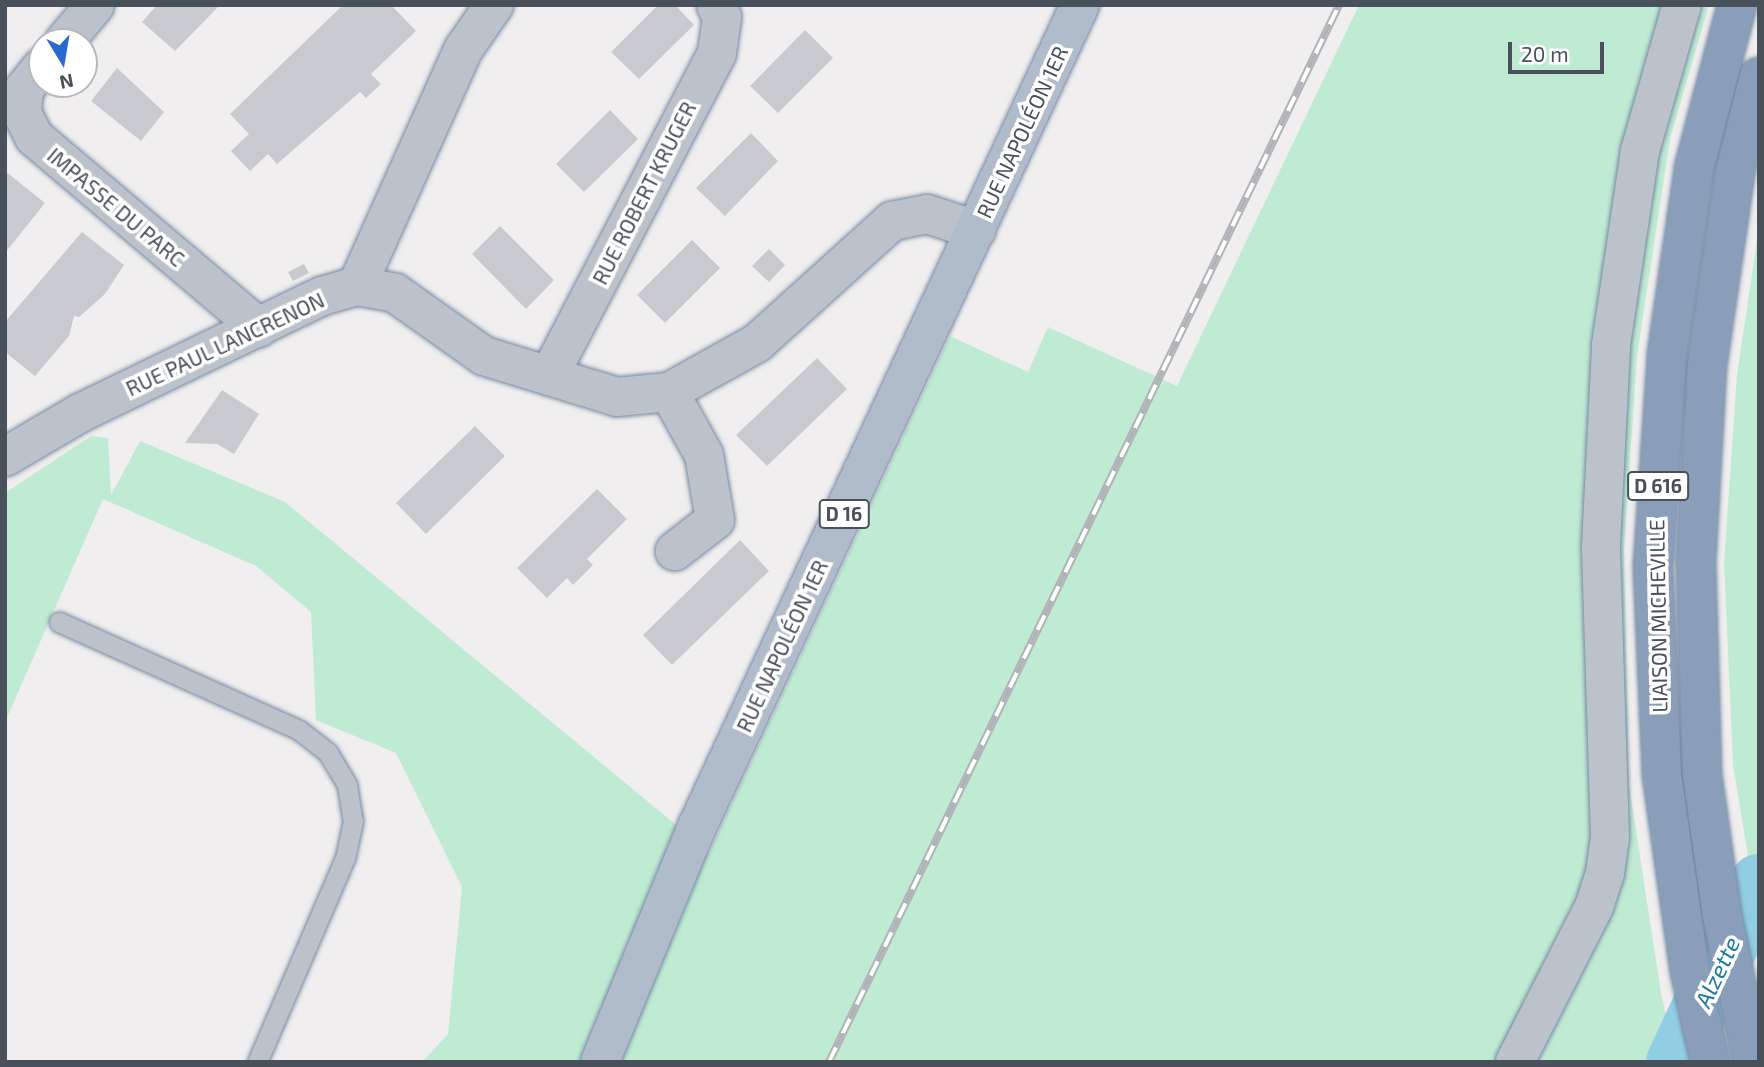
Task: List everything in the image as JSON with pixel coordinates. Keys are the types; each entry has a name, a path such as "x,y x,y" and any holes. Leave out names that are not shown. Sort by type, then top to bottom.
{"highway":[{"name":"LIAISON MICHEVILLE","path":"1708,1056 1690,972 1662,775 1653,566 1667,354 1690,194 1737,5"},
{"name":"LIAISON MICHEVILLE","path":"1753,1062 1722,915 1702,775 1696,564 1707,366 1735,173 1759,77"}],"main road":[{"name":"RUE NAPOLÉON 1ER","path":"600,1062 704,812 1080,5"}],"street":[{"path":"76,28 95,5"},
{"path":"494,5 463,50 357,286 395,293 484,356 617,397 669,392 757,343 892,221 927,214 976,230"},
{"name":"RUE ROBERT KRUGER","path":"549,376 716,53 722,17 716,5"},
{"path":"1515,1062 1594,907 1605,873 1609,837 1601,545 1611,345 1640,151 1682,5"},
{"name":"IMPASSE DU PARC","path":"28,83 23,89 22,113 34,137 260,328"},
{"name":"RUE PAUL LANCRENON","path":"5,457 80,413 322,296 357,286"},
{"path":"669,392 704,455 715,520 675,551"}],"lane":[{"path":"59,622 299,730 328,753 347,785 353,821 345,858 257,1062"}],"green space":[{"path":"1359,5 1709,5 1670,139 1637,356 1624,550 1629,785 1662,999 1678,1062 422,1062 448,1034 462,887 396,753 316,720 311,612 256,566 103,499 5,722 5,493 91,436 108,438 111,495 140,441 285,502 709,852 950,336 1028,372 1048,327 1177,386"},
{"path":"1759,227 1759,923 1733,764 1724,563 1737,375"}],"building":[{"path":"157,5 220,5 175,51 142,22"},
{"path":"343,5 391,5 416,31 371,74 381,84 366,98 360,92 277,164 268,154 250,171 231,151 249,134 230,114"},
{"path":"658,5 675,5 694,25 639,79 611,52"},
{"path":"805,30 833,58 778,113 750,86"},
{"path":"117,68 164,112 141,141 91,101 98,98 98,92"},
{"path":"610,110 638,139 584,192 556,164"},
{"path":"751,133 778,161 725,216 696,188"},
{"path":"5,171 45,203 5,253"},
{"path":"500,226 554,280 526,309 472,254"},
{"path":"82,232 124,265 105,294 79,317 74,316 69,336 35,376 5,352 5,322"},
{"path":"692,240 720,268 665,323 637,295"},
{"path":"769,249 785,265 769,282 752,266"},
{"path":"304,264 309,273 293,281 288,272"},
{"path":"817,358 847,389 767,466 736,435"},
{"path":"222,390 259,414 234,454 217,444 185,443"},
{"path":"475,426 505,456 426,534 396,503"},
{"path":"597,489 627,519 587,559 593,565 573,585 567,578 547,598 517,568"},
{"path":"740,540 769,571 672,665 643,635"}],"waterway":[{"name":"Alzette","path":"1675,1062 1759,883"}],"railway":[{"path":"829,1062 1339,5"}]}
